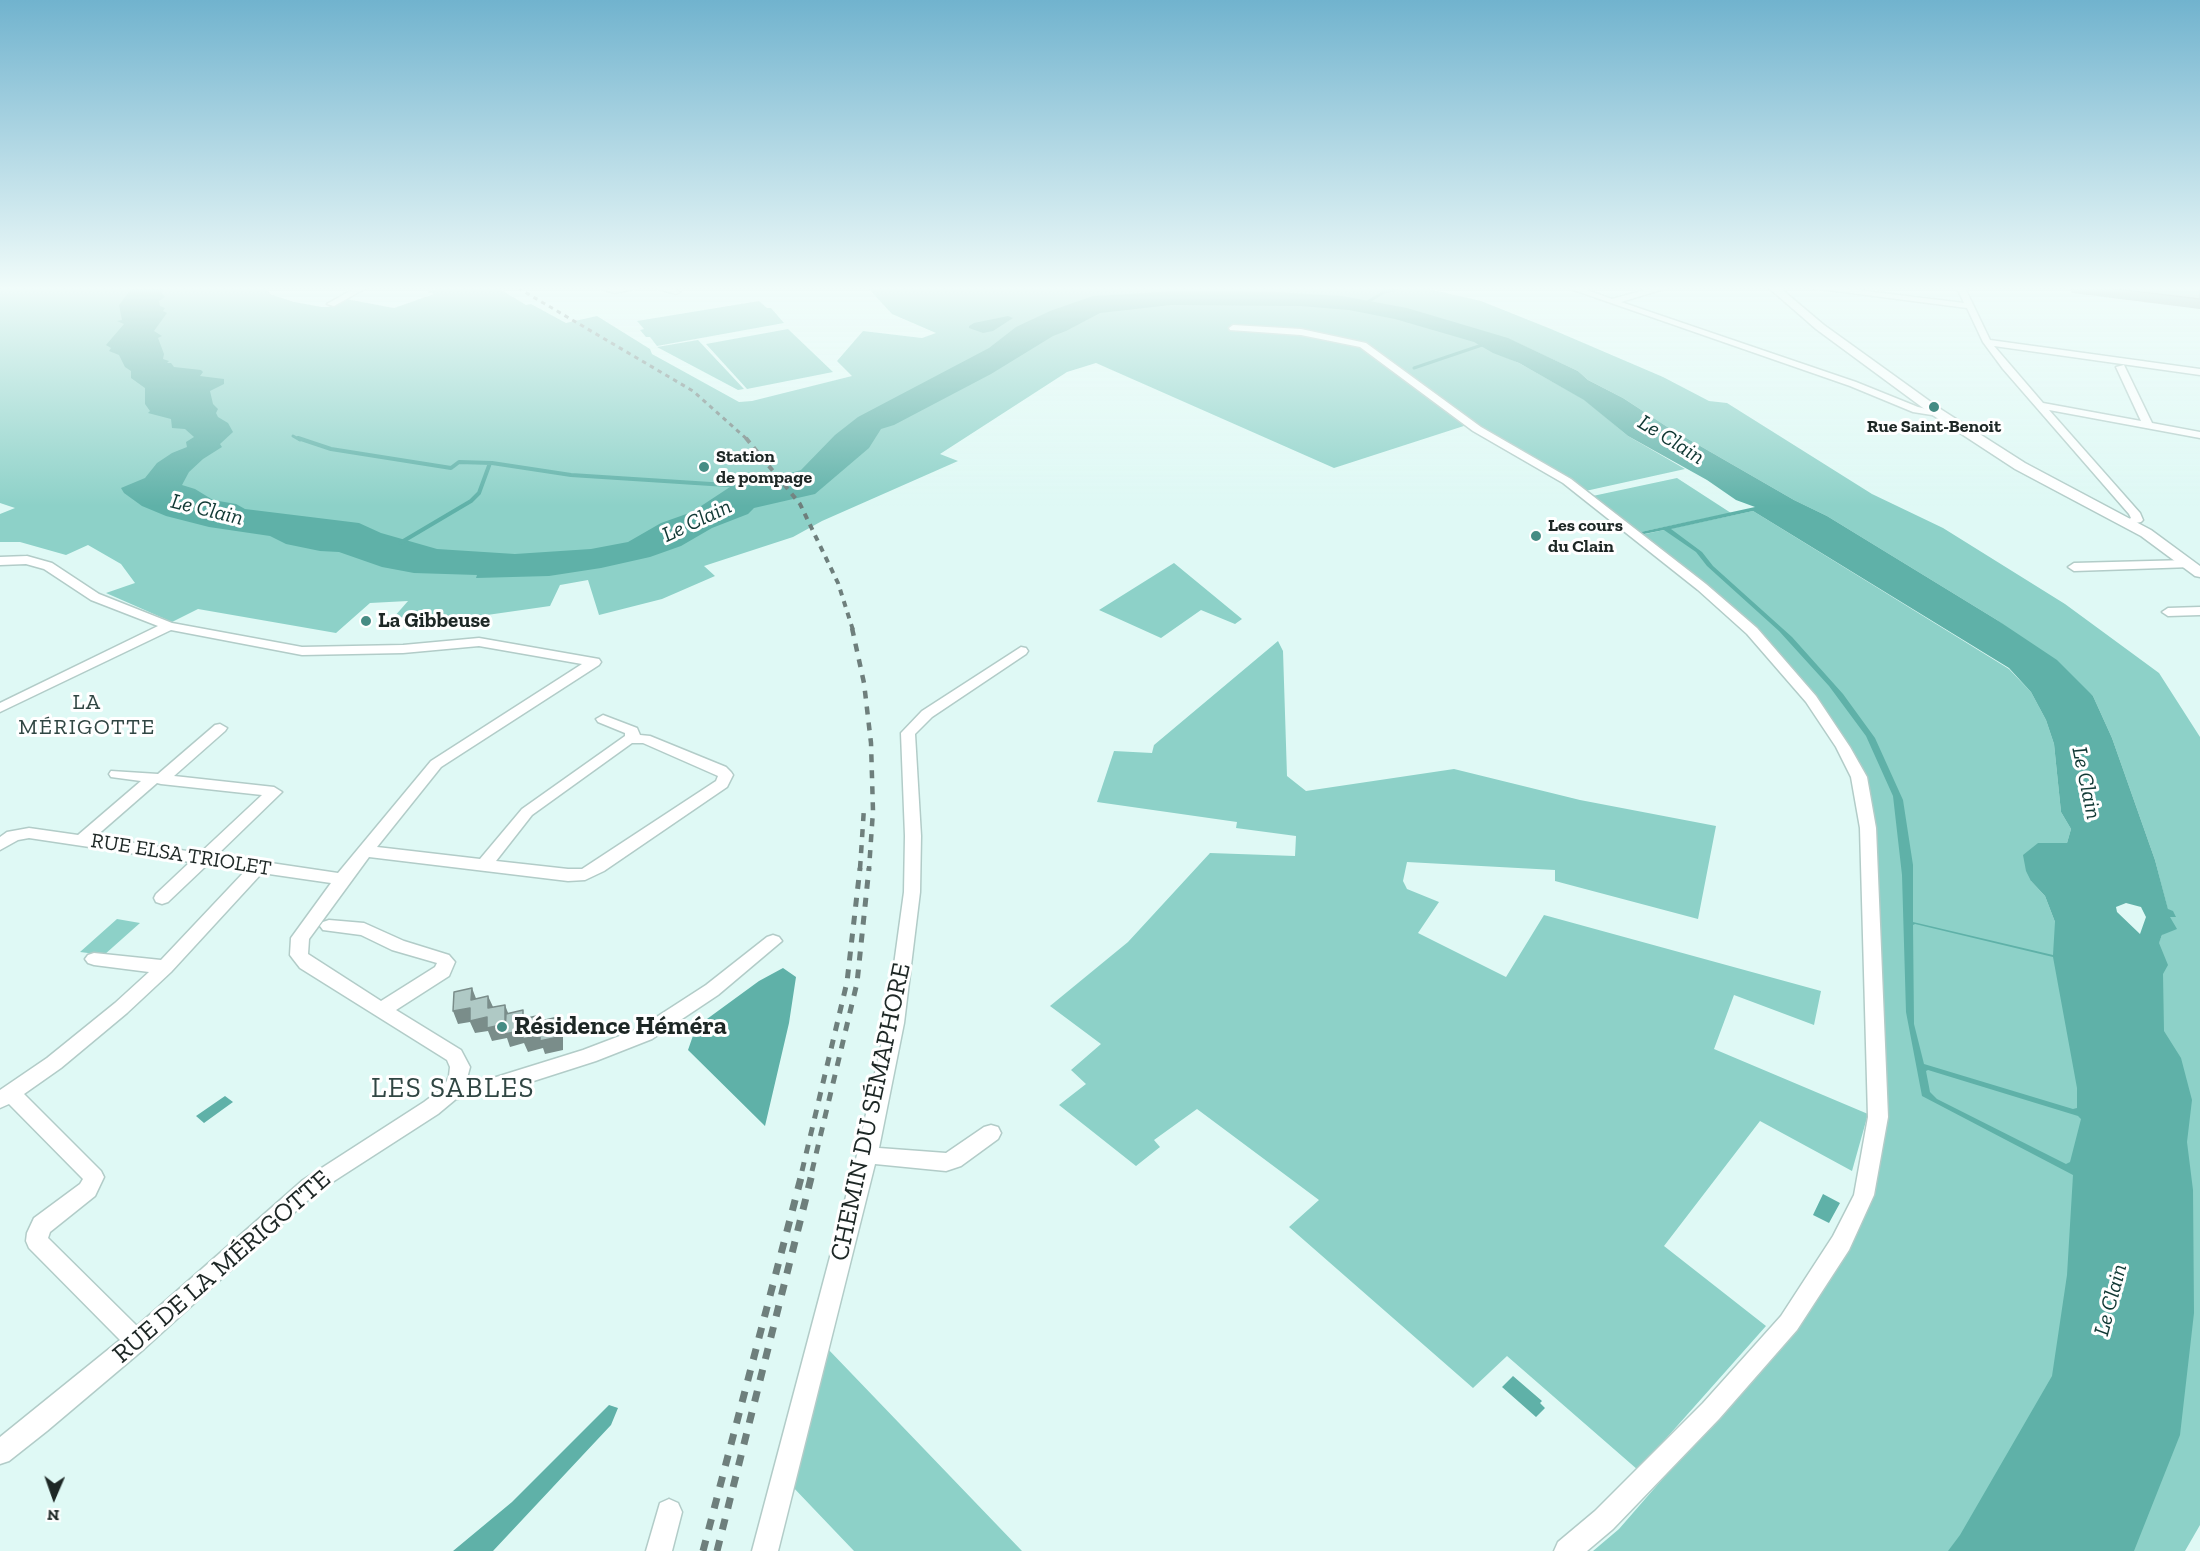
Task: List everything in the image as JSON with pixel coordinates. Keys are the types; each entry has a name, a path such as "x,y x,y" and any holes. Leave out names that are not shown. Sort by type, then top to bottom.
{"street":[{"path":"1384,360 1477,429 1567,481 1702,587 1752,631 1810,699 1843,747 1858,777 1868,825 1878,1117 1864,1195 1840,1243 1789,1323 1711,1411 1604,1520 1567,1551"},
{"path":"1784,360 1853,384 1916,410 1938,413"},
{"path":"1866,360 1938,413 2020,466 2129,523 2194,568"},
{"path":"2001,360 2134,513 2137,520 2129,523"},
{"path":"2118,360 2200,372"},
{"path":"2121,367 2148,425"},
{"path":"2041,406 2200,435"},
{"path":"0,561 27,560 48,566 95,597 169,626 302,651 403,649 479,642 594,663 436,764 342,879 302,933 298,944 299,955 306,963 454,1055 460,1067 459,1076 451,1092"},
{"path":"2074,567 2194,568"},
{"path":"2168,612 2200,611"},
{"path":"0,708 169,626"},
{"name":"CHEMIN DU SÉMAPHORE","path":"765,1551 867,1155 895,1023 912,892 913,836 908,733 927,714 1021,651"},
{"path":"603,718 632,731 633,738"},
{"path":"82,840 220,728"},
{"path":"364,851 568,875 585,874 704,796 726,778 721,770 645,739 633,738 624,741 526,812 484,865"},
{"path":"116,774 274,792 162,898"},
{"name":"RUE ELSA TRIOLET","path":"0,845 21,833 342,879"},
{"path":"136,1341 37,1241 42,1225 88,1190 94,1177 6,1096 89,1035 165,967 217,904 258,867"},
{"path":"329,926 364,929 398,946 439,957 446,962 443,971 381,1010"},
{"name":"RUE DE LA MÉRIGOTTE","path":"0,1452 136,1341 310,1186 431,1108 451,1092 493,1086 589,1056 645,1034 712,990 773,941"},
{"path":"94,959 165,967"},
{"path":"867,1155 946,1162 954,1160 991,1133"},
{"path":"659,1551 669,1512"}],"shaded area":[{"path":"0,360 664,360 739,402 752,401 852,376 838,360 1513,360 1585,400 1628,436 1685,469 1581,492 1470,424 1334,468 1096,363 1067,372 940,454 958,461 822,521 793,537 704,566 715,576 662,599 599,615 588,580 560,585 550,606 452,620 394,617 408,601 370,603 336,633 198,609 172,622 106,593 135,583 121,564 88,545 66,555 20,542 0,542 0,514 15,508 0,503"},
{"path":"682,360 717,360 744,389 738,390"},
{"path":"721,360 821,360 833,372 747,389"},
{"path":"1555,360 1624,360 1709,401 1727,403 1872,494 1943,528 2065,604 2159,673 2200,737 2200,1525 2185,1551 1593,1551 1619,1529 1814,1305 1861,1222 1884,1133 1883,994 1870,880 1868,825 1843,747 1752,631 1636,536 1753,511 2009,669 2031,692 2046,720 2054,744 2061,812 2071,829 2067,843 2038,843 2031,881 2045,896 2055,922 2159,942 2170,917 2175,917 2168,910 2155,860 2112,738 2093,696 1997,620 1827,516 1794,500 1669,428 1623,398 1588,380 1578,371"},
{"path":"1677,478 1731,513 1636,533 1588,497"},
{"path":"1174,563 1242,619 1235,624 1201,610 1161,638 1099,610"},
{"path":"1278,641 1283,651 1287,776 1306,791 1454,769 1580,800 1716,826 1698,919 1555,881 1555,870 1407,862 1403,881 1407,889 1439,902 1418,933 1506,977 1544,915 1821,991 1814,1025 1734,995 1714,1049 1868,1114 1852,1171 1760,1121 1664,1246 1766,1326 1638,1470 1507,1356 1473,1388 1289,1227 1319,1200 1197,1109 1154,1140 1160,1147 1136,1166 1059,1105 1086,1084 1071,1070 1101,1044 1050,1006 1128,942 1210,853 1295,856 1296,836 1236,828 1237,822 1097,802 1114,751 1152,753 1154,745"},
{"path":"117,919 140,923 104,955 80,952"},
{"path":"827,1348 1022,1551 854,1551 791,1485"}],"water":[{"name":"Le Clain","path":"122,360 167,360 169,361 167,363 171,363 174,367 201,370 203,372 200,376 224,379 224,384 210,391 213,404 218,409 216,413 218,417 228,423 233,432 220,444 222,447 203,459 189,472 182,485 195,489 213,500 236,504 245,509 359,523 381,533 437,549 515,554 591,549 628,542 661,523 692,512 730,487 746,481 771,479 801,470 835,435 858,417 965,360 1013,360 894,425 881,429 869,448 815,494 754,508 748,514 712,528 681,546 650,557 549,576 476,578 477,575 414,573 382,567 339,552 320,551 286,544 270,536 209,527 166,516 142,506 124,493 121,488 145,478 157,463 187,447 186,442 194,437 185,429 172,428 171,419 148,413 150,411 145,404 145,388 131,378 131,371 125,367"},
{"name":"Le Clain","path":"1512,360 1555,360 1578,371 1588,380 1623,398 1669,428 1794,500 1827,516 1997,620 2057,660 2093,696 2112,738 2155,860 2168,909 2173,911 2176,917 2170,917 2177,929 2162,935 2159,943 2168,965 2163,974 2164,1031 2181,1058 2192,1100 2187,1142 2193,1190 2194,1313 2180,1435 2134,1551 1948,1551 1960,1535 2052,1376 2067,1275 2073,1175 1922,1096 1906,1012 1902,875 1893,796 1866,736 1829,686 1779,631 1707,566 1696,552 1664,530 1639,535 1636,533 1755,507 1736,500 1707,480 1628,436 1584,400","holes":["1753,511 2009,668 2031,692 2046,720 2054,744 2061,812 2071,829 2067,843 2038,843 2023,855 2026,871 2031,881 2045,896 2055,922 2053,955 1913,922 1913,865 1903,800 1875,738 1843,694 1792,637 1713,566 1702,552 1671,529","2126,903 2141,907 2146,917 2140,934 2117,912 2116,907","1913,925 2053,957 2077,1088 2077,1108 2073,1109 1924,1064 1914,1024","1926,1071 2078,1116 2081,1119 2070,1162 2066,1164 1937,1099 1930,1092"]},
{"path":"783,968 796,977 789,1023 765,1126 688,1050 696,1027 759,981"},
{"path":"225,1096 233,1102 204,1123 196,1116"},
{"path":"1823,1194 1840,1203 1829,1223 1813,1215"},
{"path":"1513,1376 1542,1401 1540,1403 1545,1408 1536,1417 1502,1387"},
{"path":"609,1405 618,1408 611,1425 493,1551 453,1551 512,1502"}],"building":[{"path":"472,988 471,1000 488,996 488,1008 505,1005 505,1024 487,1028 487,1017 470,1021 470,1008 453,1011 454,992"},
{"path":"523,1010 523,1019 541,1015 541,1021 558,1017 558,1037 540,1041 540,1035 523,1039 523,1030 505,1034 506,1014"}],"waterway":[{"path":"1414,368 1437,360"},
{"path":"293,436 300,440"},
{"name":"Le Clain","path":"298,438 331,449 451,468 459,462 492,463 571,475 742,486"},
{"path":"400,543 471,501 479,493 490,463"}],"railway":[{"path":"641,360 693,391 747,439"},
{"path":"747,439 800,504 838,583 853,630"},
{"path":"852,628 864,683 871,743 873,811 869,869"},
{"path":"860,869 864,808"},
{"path":"802,1171 847,982 860,868"},
{"path":"812,1171 857,983 869,868"},
{"path":"703,1551 803,1170"},
{"path":"717,1551 813,1170"}],"place":[{"name":"Rue Saint-Benoit","path":"1934,407"},
{"name":"Station de pompage","path":"704,467"},
{"name":"Les cours du Clain","path":"1536,536"},
{"name":"La Gibbeuse","path":"366,621"},
{"name":"Résidence Héméra","path":"502,1027"}],"district":[{"name":"LA MÉRIGOTTE","path":"87,716"},
{"name":"LES SABLES","path":"453,1089"}]}
